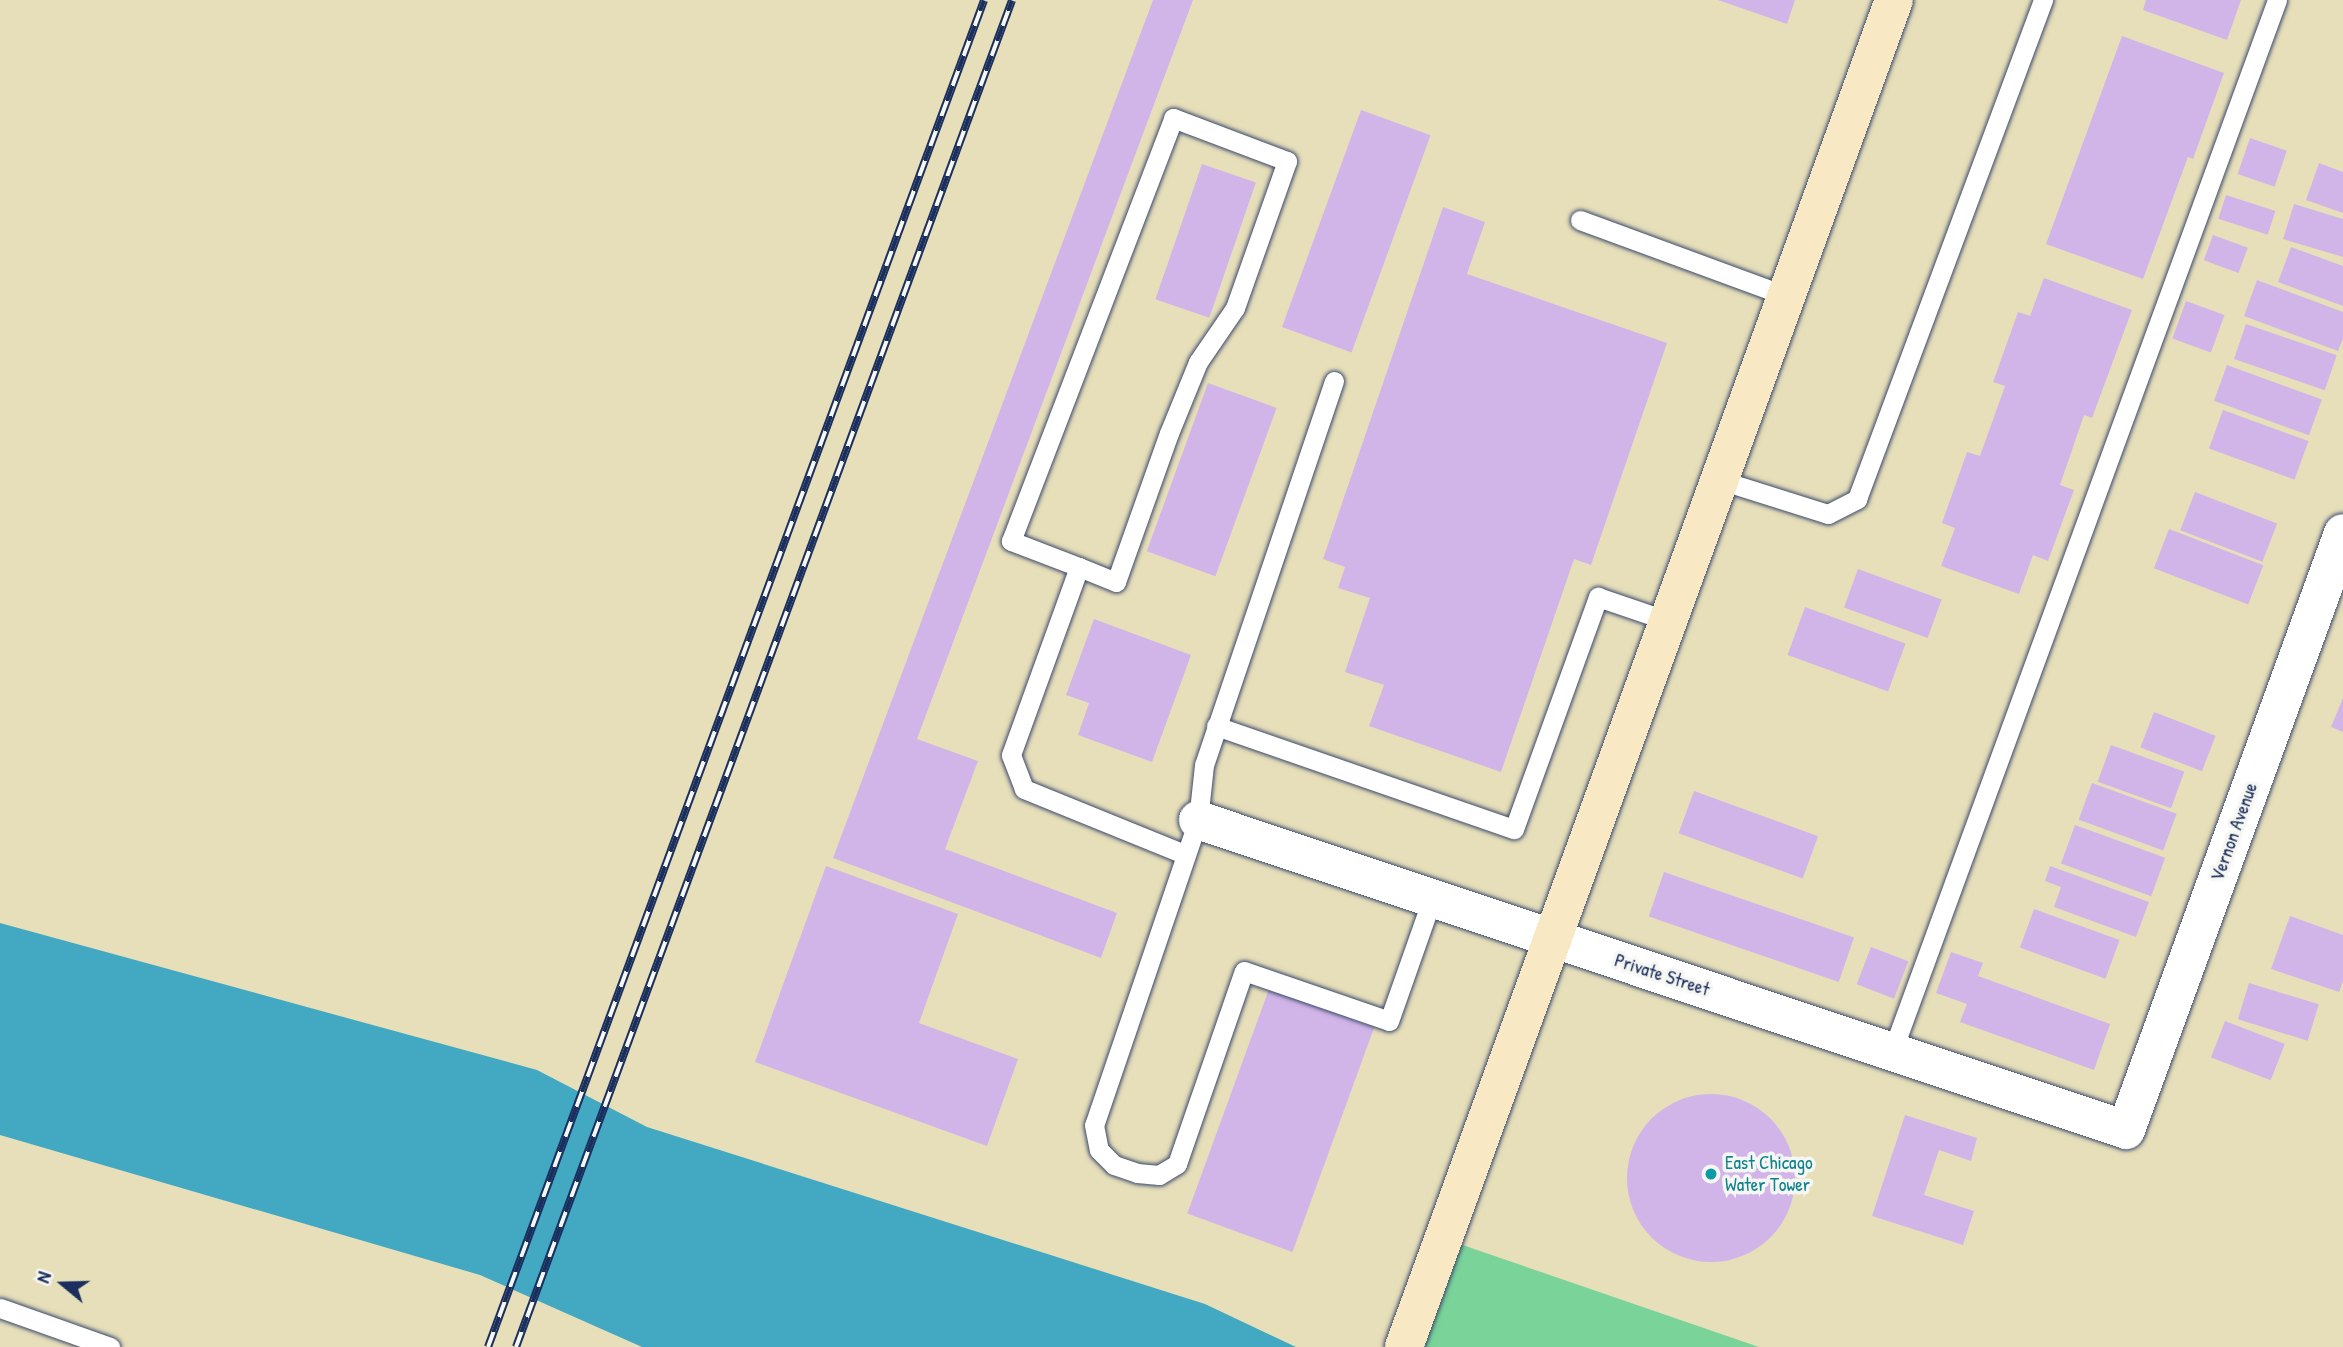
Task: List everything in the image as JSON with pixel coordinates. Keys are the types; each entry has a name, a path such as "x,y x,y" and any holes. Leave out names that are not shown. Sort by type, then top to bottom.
{"main road":[{"path":"1404,1347 1894,0"}],"street":[{"name":"Vernon Avenue","path":"2126,1130 2343,533"},
{"name":"Private Street","path":"1191,837 1432,899 2126,1130"}],"lane":[{"path":"1720,480 1829,514 1857,499 2043,0"},
{"path":"1892,1052 2277,0"},
{"path":"1173,118 1287,161 1235,308 1198,362 1169,433 1116,582 1079,567 1011,541 1173,118"},
{"path":"1580,220 1787,296"},
{"path":"1334,381 1203,765 1191,837 1094,1125 1099,1150 1114,1165 1137,1173 1159,1175 1177,1164 1244,971 1389,1021 1432,899"},
{"path":"1079,567 1011,755 1024,789 1191,837"},
{"path":"1216,726 1514,829 1598,597 1668,621"},
{"path":"0,1308 110,1347"}],"green space":[{"path":"1448,1240 1759,1347 1406,1347"}],"water":[{"path":"0,923 537,1070 647,1127 1205,1304 1296,1347 642,1347 480,1275 0,1135"}],"building":[{"path":"1153,0 1193,0 917,739 978,761 945,849 1117,913 1101,958 833,858"},
{"path":"1718,0 1795,0 1787,24"},
{"path":"2146,0 2241,0 2227,40 2143,10"},
{"path":"2122,36 2224,73 2193,159 2188,157 2143,279 2046,244"},
{"path":"1361,110 1431,135 1352,352 1282,327"},
{"path":"2250,138 2287,151 2275,187 2238,174"},
{"path":"2319,163 2343,172 2343,213 2306,200"},
{"path":"1202,164 1256,183 1209,318 1155,299"},
{"path":"2226,195 2275,211 2268,235 2218,219"},
{"path":"2294,204 2343,219 2343,257 2283,239"},
{"path":"1443,207 1485,222 1467,274 1667,343 1591,565 1574,559 1501,772 1369,726 1384,685 1345,672 1370,598 1338,588 1345,567 1323,559"},
{"path":"2213,235 2248,248 2239,273 2204,260"},
{"path":"2291,247 2343,266 2343,306 2278,282"},
{"path":"2044,278 2132,310 2092,418 2084,415 2060,485 2074,490 2048,561 2033,555 2019,594 1941,566 1955,528 1942,523 1967,452 1980,456 2005,386 1993,382 2018,312 2030,316"},
{"path":"2257,280 2343,312 2343,339 2338,351 2244,316"},
{"path":"2186,301 2225,315 2211,353 2172,339"},
{"path":"2246,324 2337,355 2325,390 2234,359"},
{"path":"2227,365 2322,400 2309,435 2214,401"},
{"path":"1208,383 1277,408 1215,576 1147,551"},
{"path":"2223,410 2309,441 2294,480 2209,449"},
{"path":"2195,492 2277,524 2262,562 2180,530"},
{"path":"2169,529 2263,565 2248,604 2154,568"},
{"path":"1858,569 1942,599 1928,638 1844,608"},
{"path":"1805,607 1906,644 1888,692 1788,655"},
{"path":"1094,619 1191,655 1152,762 1078,735 1089,703 1066,695"},
{"path":"2343,698 2343,732 2331,727"},
{"path":"2154,712 2216,736 2202,771 2140,747"},
{"path":"2111,745 2184,772 2171,808 2098,782"},
{"path":"2092,783 2177,814 2163,850 2079,820"},
{"path":"1694,791 1818,836 1803,878 1679,833"},
{"path":"2075,825 2165,858 2151,896 2061,864"},
{"path":"826,866 958,914 919,1023 1018,1059 987,1146 755,1062"},
{"path":"2050,866 2149,902 2136,937 2054,907 2061,887 2045,881"},
{"path":"1664,872 1854,937 1839,982 1649,916"},
{"path":"2034,909 2120,940 2105,979 2020,948"},
{"path":"2290,916 2343,935 2343,981 2339,992 2271,969"},
{"path":"1871,947 1908,961 1894,999 1857,984"},
{"path":"1951,952 1983,963 1978,976 2110,1024 2094,1070 1960,1022 1967,1004 1936,993"},
{"path":"2249,983 2319,1004 2308,1041 2238,1019"},
{"path":"1269,989 1374,1027 1293,1252 1187,1214"},
{"path":"2225,1021 2285,1044 2271,1080 2211,1057"},
{"name":"East Chicago Water Tower","path":"1711,1094 1743,1101 1770,1119 1788,1146 1795,1178 1788,1210 1770,1237 1743,1255 1711,1262 1679,1255 1652,1237 1634,1210 1627,1178 1634,1146 1652,1119 1679,1101"},
{"path":"1905,1115 1977,1138 1971,1161 1939,1150 1924,1195 1974,1211 1963,1245 1872,1216"}],"railway":[{"path":"488,1347 984,0"},
{"path":"516,1347 1012,0"}],"place":[{"name":"East Chicago Water Tower","path":"1711,1174"}]}
